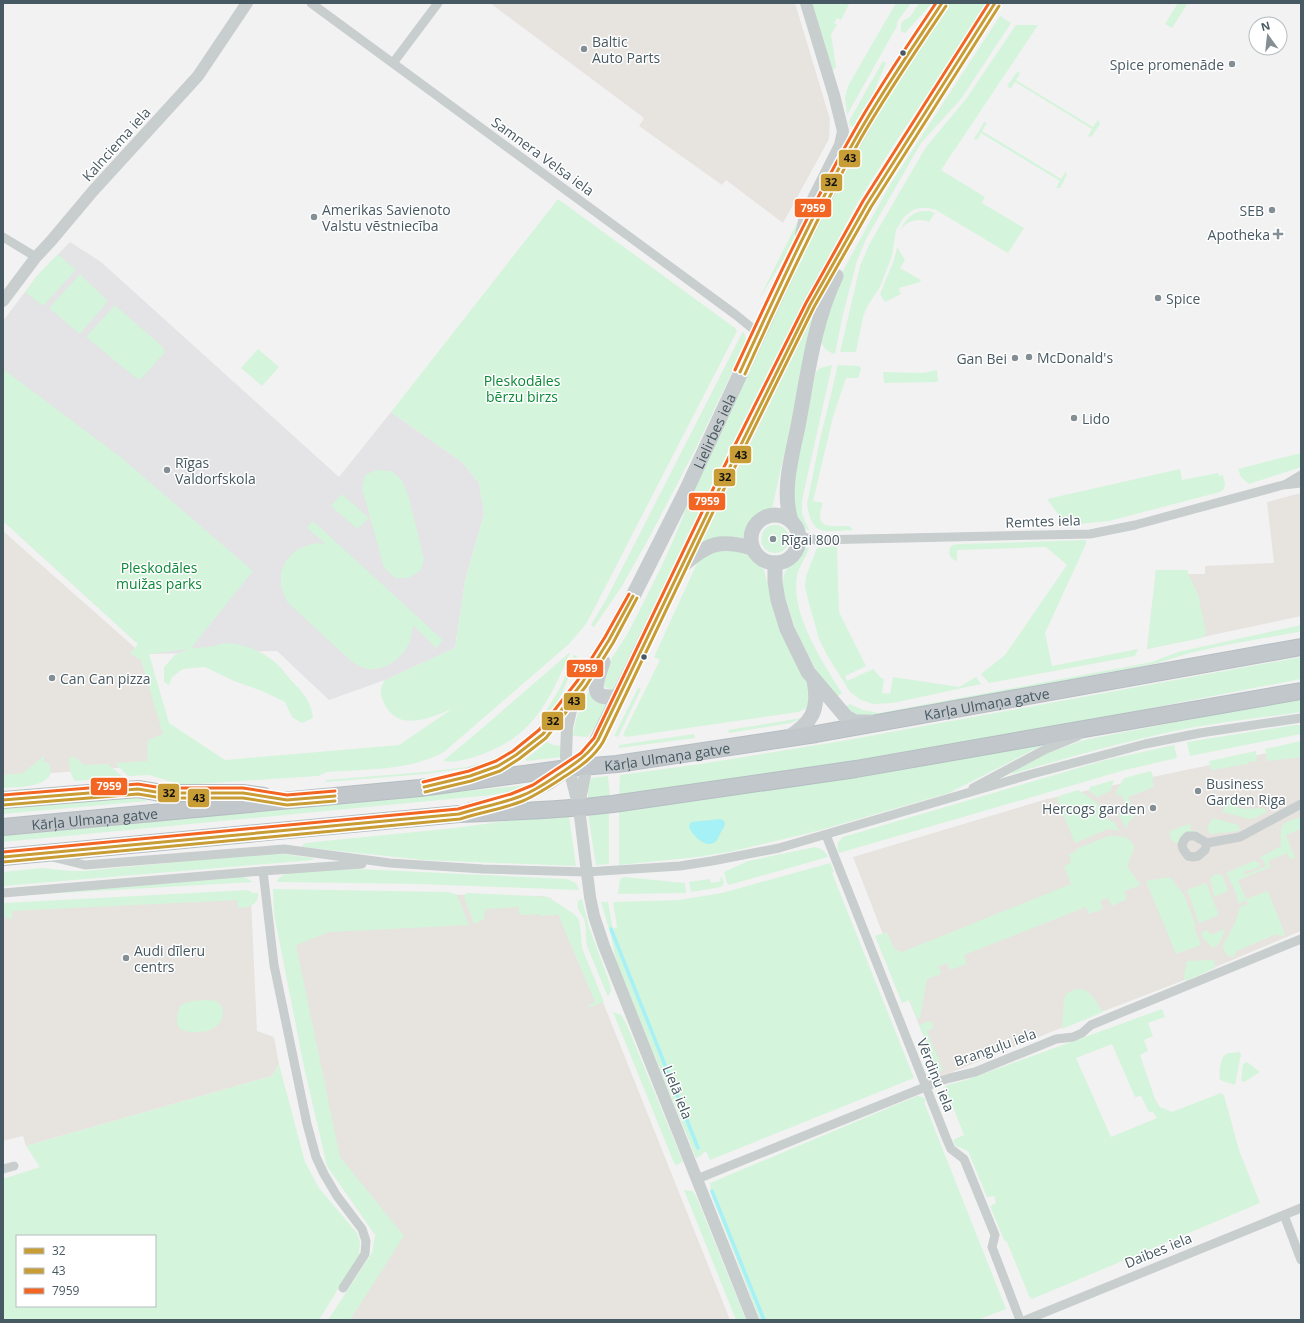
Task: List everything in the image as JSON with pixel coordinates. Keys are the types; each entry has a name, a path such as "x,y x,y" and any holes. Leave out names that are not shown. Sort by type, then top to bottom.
{"highway":[{"name":"Kārļa Ulmaņa gatve","path":"3,827 420,788 568,768 586,767 786,739 1301,648"},
{"path":"3,857 295,828 459,814 527,812 579,808 856,769 1301,691"},
{"path":"3,800 138,789 162,794 243,793 287,800"}],"main road":[{"name":"Lielirbes iela","path":"420,788 470,776 498,766 516,755 543,734 582,684 609,640 634,594 686,491 797,251 846,156 877,101 942,3"},
{"name":"Lielirbes iela","path":"459,814 475,808 517,797 549,782 583,759 598,740 680,568 810,305 866,204 995,3"},
{"path":"791,521 787,503 788,480 806,378 818,324 828,292 857,232 866,204"},
{"path":"770,515 776,515 782,516 791,521 798,530 799,536 798,547 795,552 786,560 770,563 759,558 752,548 750,536 759,520 770,515"},
{"path":"680,568 697,553 718,544 727,543 752,548"},
{"path":"775,563 775,582 777,594 787,629 808,672 846,717 855,722 880,722"},
{"path":"609,640 596,680 596,687 602,696 618,696"},
{"path":"786,739 801,730 812,715 816,703 817,693 814,680"}],"street":[{"name":"Kalnciema iela","path":"3,301 36,257 93,191 198,76 247,3"},
{"name":"Samnera Velsa iela","path":"311,3 736,315 758,333"},
{"path":"393,63 438,3"},
{"path":"797,251 804,221 812,200 840,145 843,136 843,127 806,3"},
{"path":"3,237 36,257"},
{"name":"Remtes iela","path":"1283,485 1301,475"},
{"name":"Remtes iela","path":"799,536 816,540 1090,534 1135,524 1283,485 1301,483"},
{"path":"579,808 568,768 565,750 567,727 573,702 582,684"},
{"path":"39,854 85,865 284,850 390,863 483,869 586,872 680,866 779,848 956,798 1032,774 1145,744 1200,732 1301,718"},
{"path":"956,798 1046,749 1099,727"},
{"path":"579,808 586,767 592,749"},
{"path":"1207,842 1240,837 1301,804"},
{"name":"Lielā iela","path":"579,808 586,872 594,916 604,946 753,1320"},
{"name":"Vērdiņu iela","path":"826,835 951,1149 964,1158 995,1235 992,1248 1020,1320"},
{"path":"3,893 263,871 390,863"},
{"path":"263,871 274,965 307,1124 316,1157 337,1196 362,1229 366,1241 365,1254 343,1288"},
{"name":"Branguļu iela","path":"697,1179 926,1087 950,1078 976,1072 1056,1039 1073,1037 1082,1033 1091,1025 1301,939"},
{"path":"3,1169 14,1166"},
{"name":"Daibes iela","path":"1026,1320 1301,1208"},
{"path":"1284,1215 1301,1260"}],"shaded area":[{"path":"490,3 795,3 830,119 829,139 783,223 726,180 722,185 639,126 644,118"},
{"name":"Rīgas Valdorfskola","path":"70,242 101,262 339,477 391,412 463,463 479,483 484,514 465,581 455,648 385,680 329,700 277,651 149,654 3,521 3,321 37,276"},
{"path":"1301,493 1301,616 1147,649 1156,570 1188,570 1188,574 1205,574 1205,566 1274,563 1267,502"},
{"path":"3,531 142,654 168,738 153,765 3,777"},
{"path":"1301,746 1301,931 1187,979 940,1077 853,857 1047,799"},
{"path":"279,892 543,896 551,898 575,932 730,1320 332,1320 385,1235 330,1162"},
{"path":"245,893 251,897 257,1031 274,1037 279,1064 272,1076 26,1146 23,1136 3,1141 3,905"}],"green space":[{"path":"811,3 851,3 849,4 841,20 837,18 834,23 837,25 831,34 836,67 833,70 831,69"},
{"path":"896,3 911,3 897,22 897,26 847,115 845,98 848,86"},
{"path":"919,3 932,3 905,33 901,32 901,24 904,20 910,17"},
{"path":"949,3 988,3 891,149 858,202 817,278 738,434 613,689 608,689 604,686 603,682 604,672 629,631 661,567 689,500 804,251 879,111"},
{"path":"1178,3 1188,3 1172,28 1165,24"},
{"path":"1000,16 1011,23 961,99 921,143 866,239 857,261 843,314 835,354 830,352 824,347 821,340 839,278 891,183"},
{"path":"1016,25 1038,25 941,170 985,197 982,203 1024,228 1008,253 936,210 920,208 913,210 904,217 896,230 892,256 880,287 868,305 863,317 856,352 840,352 860,266 870,243 926,147 966,99"},
{"path":"883,61 886,63 874,91 854,126 850,126 849,121"},
{"path":"1016,73 1020,73 1016,80 1093,127 1098,120 1100,124 1092,136 1088,136 1092,129 1015,82 1010,89 1008,85"},
{"path":"984,122 987,123 982,131 1061,179 1066,171 1067,175 1060,188 1056,188 1060,181 981,133 977,140 974,139"},
{"path":"558,199 735,328 737,331 586,624 569,644 444,752 417,763 387,768 327,772 318,776 182,785 149,775 128,776 115,763 147,761 148,740 163,734 141,660 130,654 138,644 3,521 3,369 118,455 253,571 191,648 228,643 244,646 260,652 274,661 298,687 308,700 313,718 302,723 292,717 285,702 262,691 234,681 205,667 183,669 172,677 169,685 164,682 164,667 175,655 188,649 149,654 169,723 225,760 399,745 452,709 415,721 397,718 390,712 384,703 381,689 385,680 455,648 465,581 484,514 479,483 463,463 391,412"},
{"path":"805,207 791,247 758,301"},
{"path":"922,211 935,213 929,222 917,220 909,222 900,231 909,218 915,213"},
{"path":"897,247 905,260 900,268 921,280 920,282 899,288 901,294 885,302 880,294 894,260"},
{"path":"58,254 76,270 43,306 25,292 37,276"},
{"path":"80,274 108,301 80,334 49,308"},
{"path":"115,305 163,347 165,352 141,379 136,378 86,337"},
{"path":"816,310 772,509 761,512 749,522 743,538 729,538 700,546"},
{"path":"744,332 746,340 742,351 697,446 622,586 594,627 591,625 607,598 742,333"},
{"path":"258,349 279,367 262,386 241,368"},
{"path":"832,365 802,500 802,514 809,530 803,529 791,502 801,439 816,372 820,368"},
{"path":"838,365 859,366 861,369 858,378 846,378 833,417 813,501 823,503 820,518 825,525 849,526 853,530 827,531 821,530 812,523 807,504 819,444"},
{"path":"937,370 938,382 884,383 883,372 923,373"},
{"path":"1301,453 1301,467 1249,484 1241,477 1238,469"},
{"path":"1180,469 1182,480 1218,473 1219,476 1223,475 1225,483 1224,489 1220,492 1109,521 1079,524 1070,524 1063,521 1047,499"},
{"path":"376,470 391,471 402,480 409,498 424,559 421,570 409,578 395,578 384,568 362,488 365,475"},
{"path":"342,494 369,518 357,529 331,506"},
{"path":"313,521 443,640 436,648 413,625 412,635 407,647 394,662 381,668 368,669 351,661 287,602 281,586 281,572 285,562 298,549 311,544 326,544 307,528"},
{"path":"775,525 781,526 785,529 788,533 788,545 785,549 781,552 775,553 769,552 765,549 762,545 761,539 762,533 765,529 769,526"},
{"path":"1086,540 1086,544 1045,633 1052,666 1138,649 1135,656 989,683 981,674 1005,655 1067,565 1046,547 957,550 957,561 950,556 950,547 958,544"},
{"path":"837,546 839,612 866,666 845,676 847,681 873,669 881,678 884,679 882,693 890,694 893,677 959,687 976,677 981,684 893,703 873,704 861,700 850,692 819,639 805,586 806,576 817,548"},
{"path":"804,548 809,548 797,576 796,590 798,606 803,621 818,653 842,693 835,698 813,665 801,642 784,590 784,575 790,564"},
{"path":"720,549 746,553 764,570 773,605 810,690 810,707 798,712 626,737 623,735 660,660 654,657 697,563 702,557"},
{"path":"1156,570 1188,570 1188,574 1198,594 1206,633 1202,638 1147,649"},
{"path":"1301,625 1301,631 1298,632 1210,649 1175,657 1158,663 881,715 869,717 861,716 853,714 842,708 850,704 863,710 879,713 1152,662 1178,652"},
{"path":"569,653 555,687 537,715 526,727 513,738 480,755 457,761 444,761 444,760"},
{"path":"574,655 577,656 562,692 554,708 542,723 541,719 560,688"},
{"path":"1301,657 1301,679 960,745 621,797 619,795 620,775 700,764 842,741"},
{"path":"638,688 641,689 618,737 614,736"},
{"path":"590,690 593,699 606,706 603,714 588,737 573,736 578,712"},
{"path":"1301,698 1301,712 1174,731 1093,751 1012,774 1011,773 1045,754 1084,740"},
{"path":"802,718 791,723 729,733 728,730"},
{"path":"1301,725 1301,734 1190,756 1187,742"},
{"path":"536,732 499,758 467,768 425,774 326,782 326,780 467,767 488,761 510,750"},
{"path":"694,734 695,738 619,748 619,745"},
{"path":"1301,741 1301,757 1267,761 1265,749"},
{"path":"547,742 553,745 562,746 561,757 526,761 526,759"},
{"path":"1043,743 1041,746 949,793 817,831 729,852 697,857 619,865 619,810"},
{"path":"1174,745 1177,758 1125,770 839,853 838,850 837,846 843,837 1102,761"},
{"path":"1256,751 1257,761 1248,762 1248,764 1211,770 1209,761"},
{"path":"44,756 44,762 49,764 51,772 48,778 43,782 35,785 3,788 3,775 23,773"},
{"path":"74,756 84,765 108,764 123,777 75,781 71,773 69,761 69,758"},
{"path":"1151,771 1154,780 1152,781 1154,787 1128,797 1135,815 1126,828 1118,814 1123,815 1129,813 1121,794 1116,796 1118,788 1124,778"},
{"path":"608,776 610,797 588,800 588,790 591,778"},
{"path":"1114,780 1110,791 1097,797 1089,791 1090,787"},
{"path":"538,784 514,791 492,795 3,842 3,836"},
{"path":"1078,790 1097,803 1102,816 1115,823 1119,831 1108,829 1075,843 1057,799 1059,796"},
{"path":"1227,796 1234,806 1238,808 1264,808 1267,812 1255,818 1249,819 1222,812 1226,804 1224,800"},
{"path":"90,798 139,798 148,801 3,814 3,805"},
{"path":"609,811 609,864 596,865 588,814"},
{"path":"569,816 576,866 424,860 302,847 304,843 455,828 514,820"},
{"path":"1301,817 1301,829 1286,835 1295,858 1290,859 1287,853 1268,861 1271,867 1238,880 1246,899 1268,891 1285,935 1281,936 1277,934 1236,951 1234,957 1228,956 1224,951 1223,945 1235,923 1240,907 1248,904 1246,900 1239,904 1234,888 1226,873 1253,861 1260,863 1260,866 1244,872 1245,875 1266,866 1263,860 1259,858 1281,846 1281,829 1285,823"},
{"path":"1213,818 1238,825 1240,830 1210,834 1207,827"},
{"path":"1189,824 1191,825 1190,830 1200,832 1201,834 1195,832 1184,833 1178,843 1172,841 1170,831"},
{"path":"1109,836 1126,837 1135,846 1127,867 1141,885 1124,891 1127,899 1112,906 1108,898 1100,901 1103,909 1089,914 1086,907 964,955 967,964 950,970 947,963 939,966 941,974 927,979 920,1018 917,1019 909,1000 902,1003 875,936 887,932 894,949 902,952 1071,884 1064,866 1071,863 1069,854 1077,851 1076,849"},
{"path":"815,847 823,850 828,857 729,885 727,883 724,872 748,861"},
{"path":"262,854 283,854 313,858 313,860 3,886 3,872 42,868 85,871"},
{"path":"830,863 834,872 832,873 914,1078 710,1160 706,1151 696,1158 616,961 611,936 601,902 608,902 613,929 617,927 613,902 679,900 722,893"},
{"path":"359,869 567,879 576,883 579,890 419,884 276,882 288,872"},
{"path":"1216,874 1222,875 1228,891 1214,897 1210,878"},
{"path":"239,876 245,877 253,882 10,896"},
{"path":"624,877 685,883 686,893 618,894 620,879"},
{"path":"720,877 722,877 724,883 721,887 691,892 689,882 710,879 711,883 721,881"},
{"path":"1170,877 1184,895 1196,926 1194,927 1201,945 1176,954 1146,881"},
{"path":"1206,883 1219,915 1199,923 1187,890"},
{"path":"273,889 449,892 457,895 469,925 329,932 296,945 340,1157 404,1236 350,1320 328,1320 372,1253 375,1235 327,1166 304,1067 274,914"},
{"path":"248,890 253,893 258,893 257,900 252,905 242,908 238,908 237,900 12,911 12,919 7,918 4,912 4,903"},
{"path":"465,894 548,897 574,914 578,918 580,925 582,948 604,1002 588,1007 595,1002 558,914 552,916 540,916 538,914 522,915 519,914 519,907 485,909 484,919 474,924 464,897"},
{"path":"582,899 589,927 610,984 611,991 608,997 587,946 585,922 578,906 578,901"},
{"path":"1225,929 1220,943 1213,948 1203,938 1201,933 1207,930 1211,935"},
{"path":"1214,960 1215,968 1186,981 1184,977 1187,961"},
{"path":"1076,989 1081,989 1089,993 1103,1012 1062,1029 1064,999 1067,993"},
{"path":"203,1000 216,1001 220,1004 223,1016 219,1024 208,1031 203,1032 187,1031 179,1028 177,1016 180,1006 187,1002"},
{"path":"1162,1009 1165,1017 1148,1023 1153,1036 1144,1040 1148,1051 1140,1055 1155,1099 1160,1107 1172,1112 1221,1093 1224,1095 1239,1150 1260,1203 1032,1299 1029,1296 1007,1242 1004,1240 990,1206 996,1203 994,1196 987,1197 968,1151 956,1146 953,1140 964,1135 945,1087 947,1085 966,1080","holes":["1112,1044 1135,1097 1141,1096 1149,1112 1153,1112 1157,1118 1111,1137 1076,1058"]},
{"path":"613,1012 621,1015 626,1023 683,1162 676,1165 674,1163"},
{"path":"929,1021 932,1022 933,1028 927,1031 943,1070 939,1072 919,1025"},
{"path":"1240,1052 1241,1055 1235,1085 1220,1080 1220,1066 1222,1058 1228,1053"},
{"path":"1247,1062 1260,1072 1244,1082 1241,1081 1243,1064"},
{"path":"279,1064 305,1162 319,1188 357,1233 360,1241 359,1255 319,1320 3,1320 3,1179 40,1167 26,1146 272,1076"},
{"path":"917,1096 923,1097 926,1101 924,1102 1006,1309 977,1320 760,1320 711,1194 710,1183"},
{"path":"684,1190 692,1191 696,1196 746,1320 736,1320"}],"water":[{"path":"721,819 725,822 724,827 717,840 711,844 707,844 699,840 690,830 689,826 691,822"}],"waterway":[{"path":"611,929 698,1148"},
{"path":"712,1191 764,1320"}],"transit line":[{"name":"7959","path":"735,370 791,250 821,191 883,83 936,3"},
{"name":"32","path":"740,372 825,194 877,102 942,3"},
{"name":"7959","path":"3,852 458,809 511,794 533,785 581,753 594,738 715,485 806,303 863,201 989,3"},
{"name":"32","path":"3,857 459,814 527,794 569,768 582,757 598,740 810,305 867,204 995,3"},
{"name":"43","path":"745,374 800,255 845,167 881,104 946,6"},
{"name":"43","path":"3,862 460,819 509,806 525,800 552,785 587,761 603,742 724,489 814,307 871,207 999,6"},
{"name":"7959","path":"423,782 469,771 496,761 513,751 539,730 578,680 605,637 629,594"},
{"name":"32","path":"424,787 470,776 498,766 516,755 543,734 582,683 609,640 633,596"},
{"name":"43","path":"425,792 471,781 500,771 519,759 546,738 586,686 613,643 637,598"},
{"name":"7959","path":"3,795 138,784 162,788 243,788 287,795 335,791"},
{"name":"32","path":"3,800 138,789 162,793 243,793 287,800 335,796"},
{"name":"43","path":"3,805 138,794 162,798 243,798 287,805 335,801"}],"place":[{"name":"Baltic Auto Parts","path":"584,49"},
{"name":"Spice promenāde","path":"1232,64"},
{"name":"SEB","path":"1272,210"},
{"name":"Amerikas Savienoto Valstu vēstniecība","path":"314,217"},
{"name":"Apotheka","path":"1278,234"},
{"name":"Spice","path":"1158,298"},
{"name":"McDonald's","path":"1029,357"},
{"name":"Gan Bei","path":"1015,358"},
{"name":"Lido","path":"1074,418"},
{"name":"Rīgas Valdorfskola","path":"167,470"},
{"name":"Rīgai 800","path":"773,539"},
{"name":"Can Can pizza","path":"52,678"},
{"name":"Business Garden Riga","path":"1198,791"},
{"name":"Hercogs garden","path":"1153,808"},
{"name":"Audi dīleru centrs","path":"126,958"}],"park label":[{"name":"Pleskodāles bērzu birzs","path":"522,388"},
{"name":"Pleskodāles muižas parks","path":"159,576"}]}
